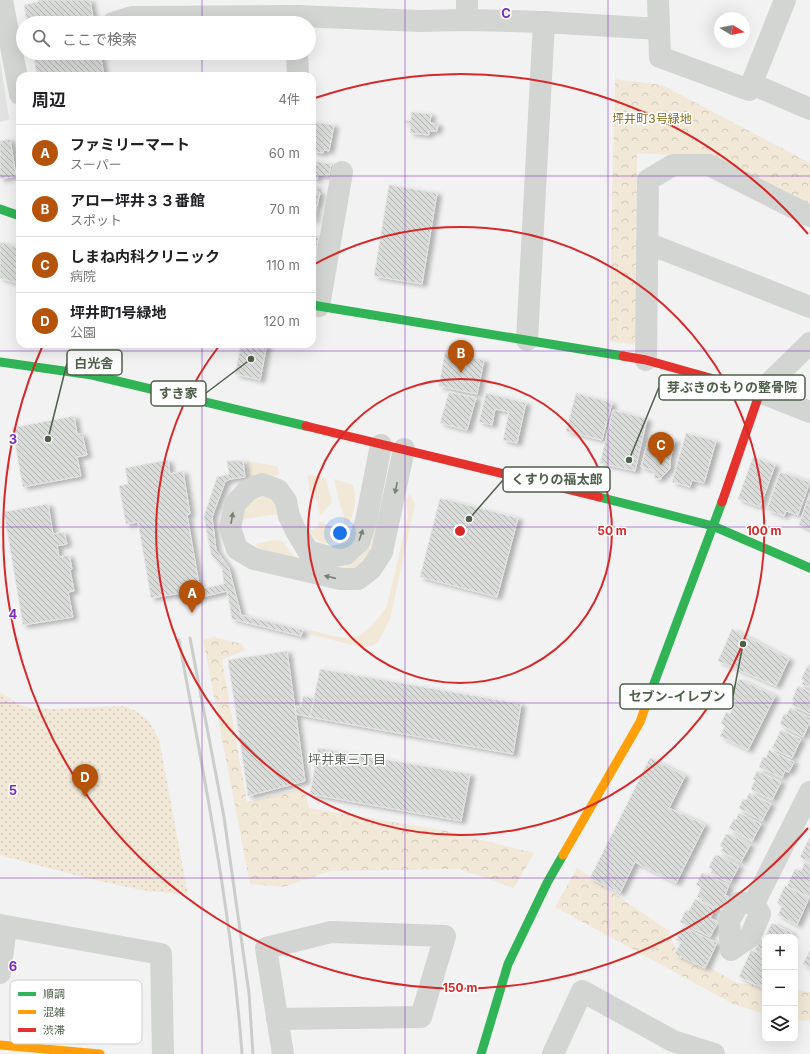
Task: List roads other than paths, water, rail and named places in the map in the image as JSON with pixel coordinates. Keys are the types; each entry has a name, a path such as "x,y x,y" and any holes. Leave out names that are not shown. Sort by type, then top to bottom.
{"street":[{"path":"2,0 16,73"},
{"path":"658,0 660,58 749,90 783,0"},
{"path":"126,13 297,13 420,21 467,10 544,22 659,29"},
{"path":"527,340 544,22"},
{"path":"298,60 298,72"},
{"path":"752,84 810,109"},
{"path":"646,360 648,180 673,165 709,165 810,216"},
{"path":"342,172 316,306 646,360 760,392 810,412"},
{"path":"0,209 16,215"},
{"path":"647,242 810,307"},
{"path":"481,1054 508,964 524,930 548,882 640,722 713,526 760,392 810,343"},
{"path":"0,362 92,375 381,445 404,449 713,526 810,568"},
{"path":"381,445 366,521 359,542 346,554 330,558 308,551 294,529 289,516 286,501 278,490 262,484 248,490 235,504 230,528 237,549 254,559 341,579 358,579 371,569 382,552 404,449"},
{"path":"754,903 810,792"},
{"path":"0,973 3,926 161,954 163,1054"},
{"path":"277,1019 421,1016 445,936 331,932 266,948 282,1054"},
{"path":"553,1054 582,991 674,1041 714,1054"},
{"path":"9,1049 100,1054"}],"railway":[{"path":"190,638 224,817 249,993 253,1054"},
{"path":"179,640 224,898 242,1054"}],"place":[{"name":"すき家","path":"251,359"},
{"name":"アロー坪井３３番館","path":"461,373"},
{"name":"白光舎","path":"48,439"},
{"name":"芽ぶきのもりの整骨院","path":"629,460"},
{"name":"しまね内科クリニック","path":"661,465"},
{"name":"くすりの福太郎","path":"469,519"},
{"name":"ファミリーマート","path":"192,613"},
{"name":"セブン-イレブン","path":"743,644"},
{"name":"坪井町1号緑地","path":"85,797"}],"district":[{"name":"坪井東三丁目","path":"347,759"}],"park label":[{"name":"坪井町3号緑地","path":"652,119"}]}
